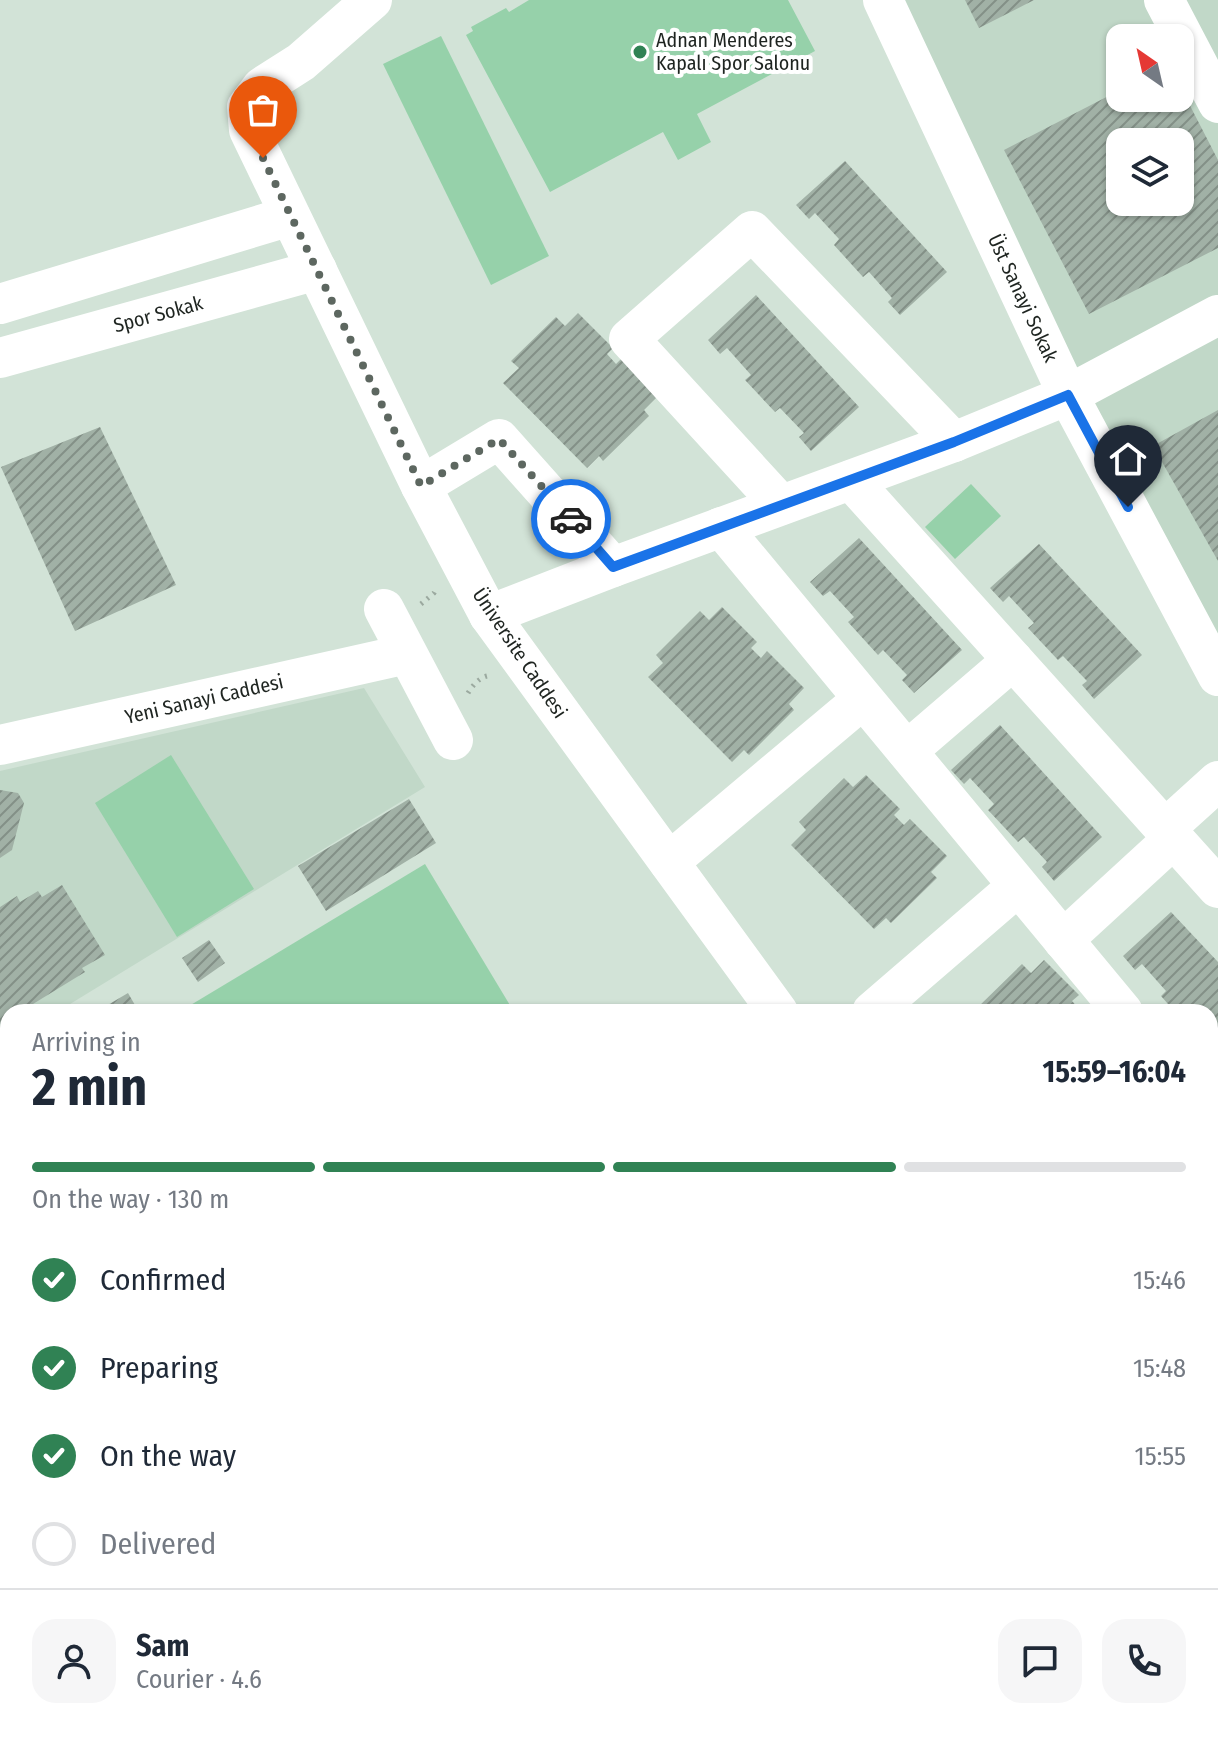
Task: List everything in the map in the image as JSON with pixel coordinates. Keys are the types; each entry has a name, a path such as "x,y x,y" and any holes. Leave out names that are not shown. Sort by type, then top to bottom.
{"street":[{"name":"Üniversite Caddesi","path":"372,0 301,62 262,87 247,107 249,130 421,486 489,615 772,1004"},
{"name":"Üst Sanayi Sokak","path":"883,0 1068,395 1218,676"},
{"path":"1164,0 1218,103"},
{"path":"0,304 290,216"},
{"path":"781,505 629,339 752,231 954,442"},
{"name":"Spor Sokak","path":"0,358 317,270"},
{"path":"489,615 954,442 1068,395 1218,315"},
{"path":"421,486 499,439 613,567"},
{"path":"851,480 1218,888"},
{"path":"721,527 1116,1004"},
{"path":"384,609 453,740"},
{"name":"Yeni Sanayi Caddesi","path":"0,745 407,654"},
{"path":"907,751 1013,660"},
{"path":"669,862 863,699"},
{"path":"1063,940 1218,781"},
{"path":"881,1004 1018,886"}],"path":[{"path":"384,609 413,608 434,593 442,574 447,537"},
{"path":"453,740 464,699 472,686 483,677 497,674 539,684"}],"shaded area":[{"path":"876,0 1218,0 1218,676"},
{"path":"364,688 425,787 70,1004 0,1004 0,771"}],"green space":[{"path":"529,0 788,0 815,51 697,114 711,142 678,160 663,132 550,192 466,35 473,31 471,27 506,8 509,12"},
{"path":"441,36 549,256 491,285 383,64"},
{"path":"971,484 1001,516 955,559 925,527"},
{"path":"171,755 254,889 177,937 95,803"},
{"path":"425,864 509,1004 192,1004"}],"building":[{"path":"965,0 1034,0 979,28"},
{"path":"1106,97 1106,112 1193,112 1218,160 1218,248 1089,314 1004,150"},
{"path":"845,161 947,272 900,315 888,302 892,298 869,272 863,277 834,245 839,239 815,213 809,219 796,205"},
{"path":"756,295 859,407 811,451 799,437 804,433 780,408 775,412 745,380 751,375 727,348 720,354 708,340"},
{"path":"578,313 613,348 607,354 616,364 623,357 659,395 644,410 649,416 603,461 599,456 587,468 503,383 519,368 511,361 556,317 565,326"},
{"path":"1218,410 1218,561 1153,446"},
{"path":"100,427 176,585 75,631 1,467"},
{"path":"859,538 962,650 914,693 902,680 907,675 883,650 878,655 848,622 854,617 830,591 823,596 810,582"},
{"path":"1039,544 1142,655 1094,699 1082,685 1087,681 1063,656 1058,660 1028,628 1034,623 1009,596 1003,602 990,588"},
{"path":"722,607 757,642 751,648 761,658 767,651 804,688 789,704 794,710 749,755 744,750 732,762 648,677 663,663 656,655 700,611 709,620"},
{"path":"1000,725 1102,837 1054,881 1042,867 1047,862 1024,837 1018,842 988,810 994,804 970,778 964,784 951,770"},
{"path":"866,775 900,809 894,815 904,825 910,819 947,856 931,872 937,878 891,923 886,918 874,929 791,845 806,830 799,822 844,778 853,787"},
{"path":"0,790 18,793 24,803 12,850 0,858"},
{"path":"409,799 436,843 326,911 298,866"},
{"path":"62,885 105,955 82,968 85,972 33,1004 0,1004 0,907 17,896 20,902 38,891 42,897"},
{"path":"1171,912 1218,962 1218,1004 1168,1004 1161,996 1166,991 1142,964 1135,970 1123,956"},
{"path":"209,940 225,963 198,982 182,958"},
{"path":"1044,960 1079,995 1072,1001 1075,1004 981,1004 1022,964 1031,973"},
{"path":"128,993 134,1004 109,1004"}],"way so far":[{"path":"263,158 421,486 499,439 571,519"}],"place":[{"name":"Adnan Menderes Kapalı Spor Salonu","path":"640,52"}],"route":[{"path":"571,519 613,567 954,442 1068,395 1128,507"}]}
